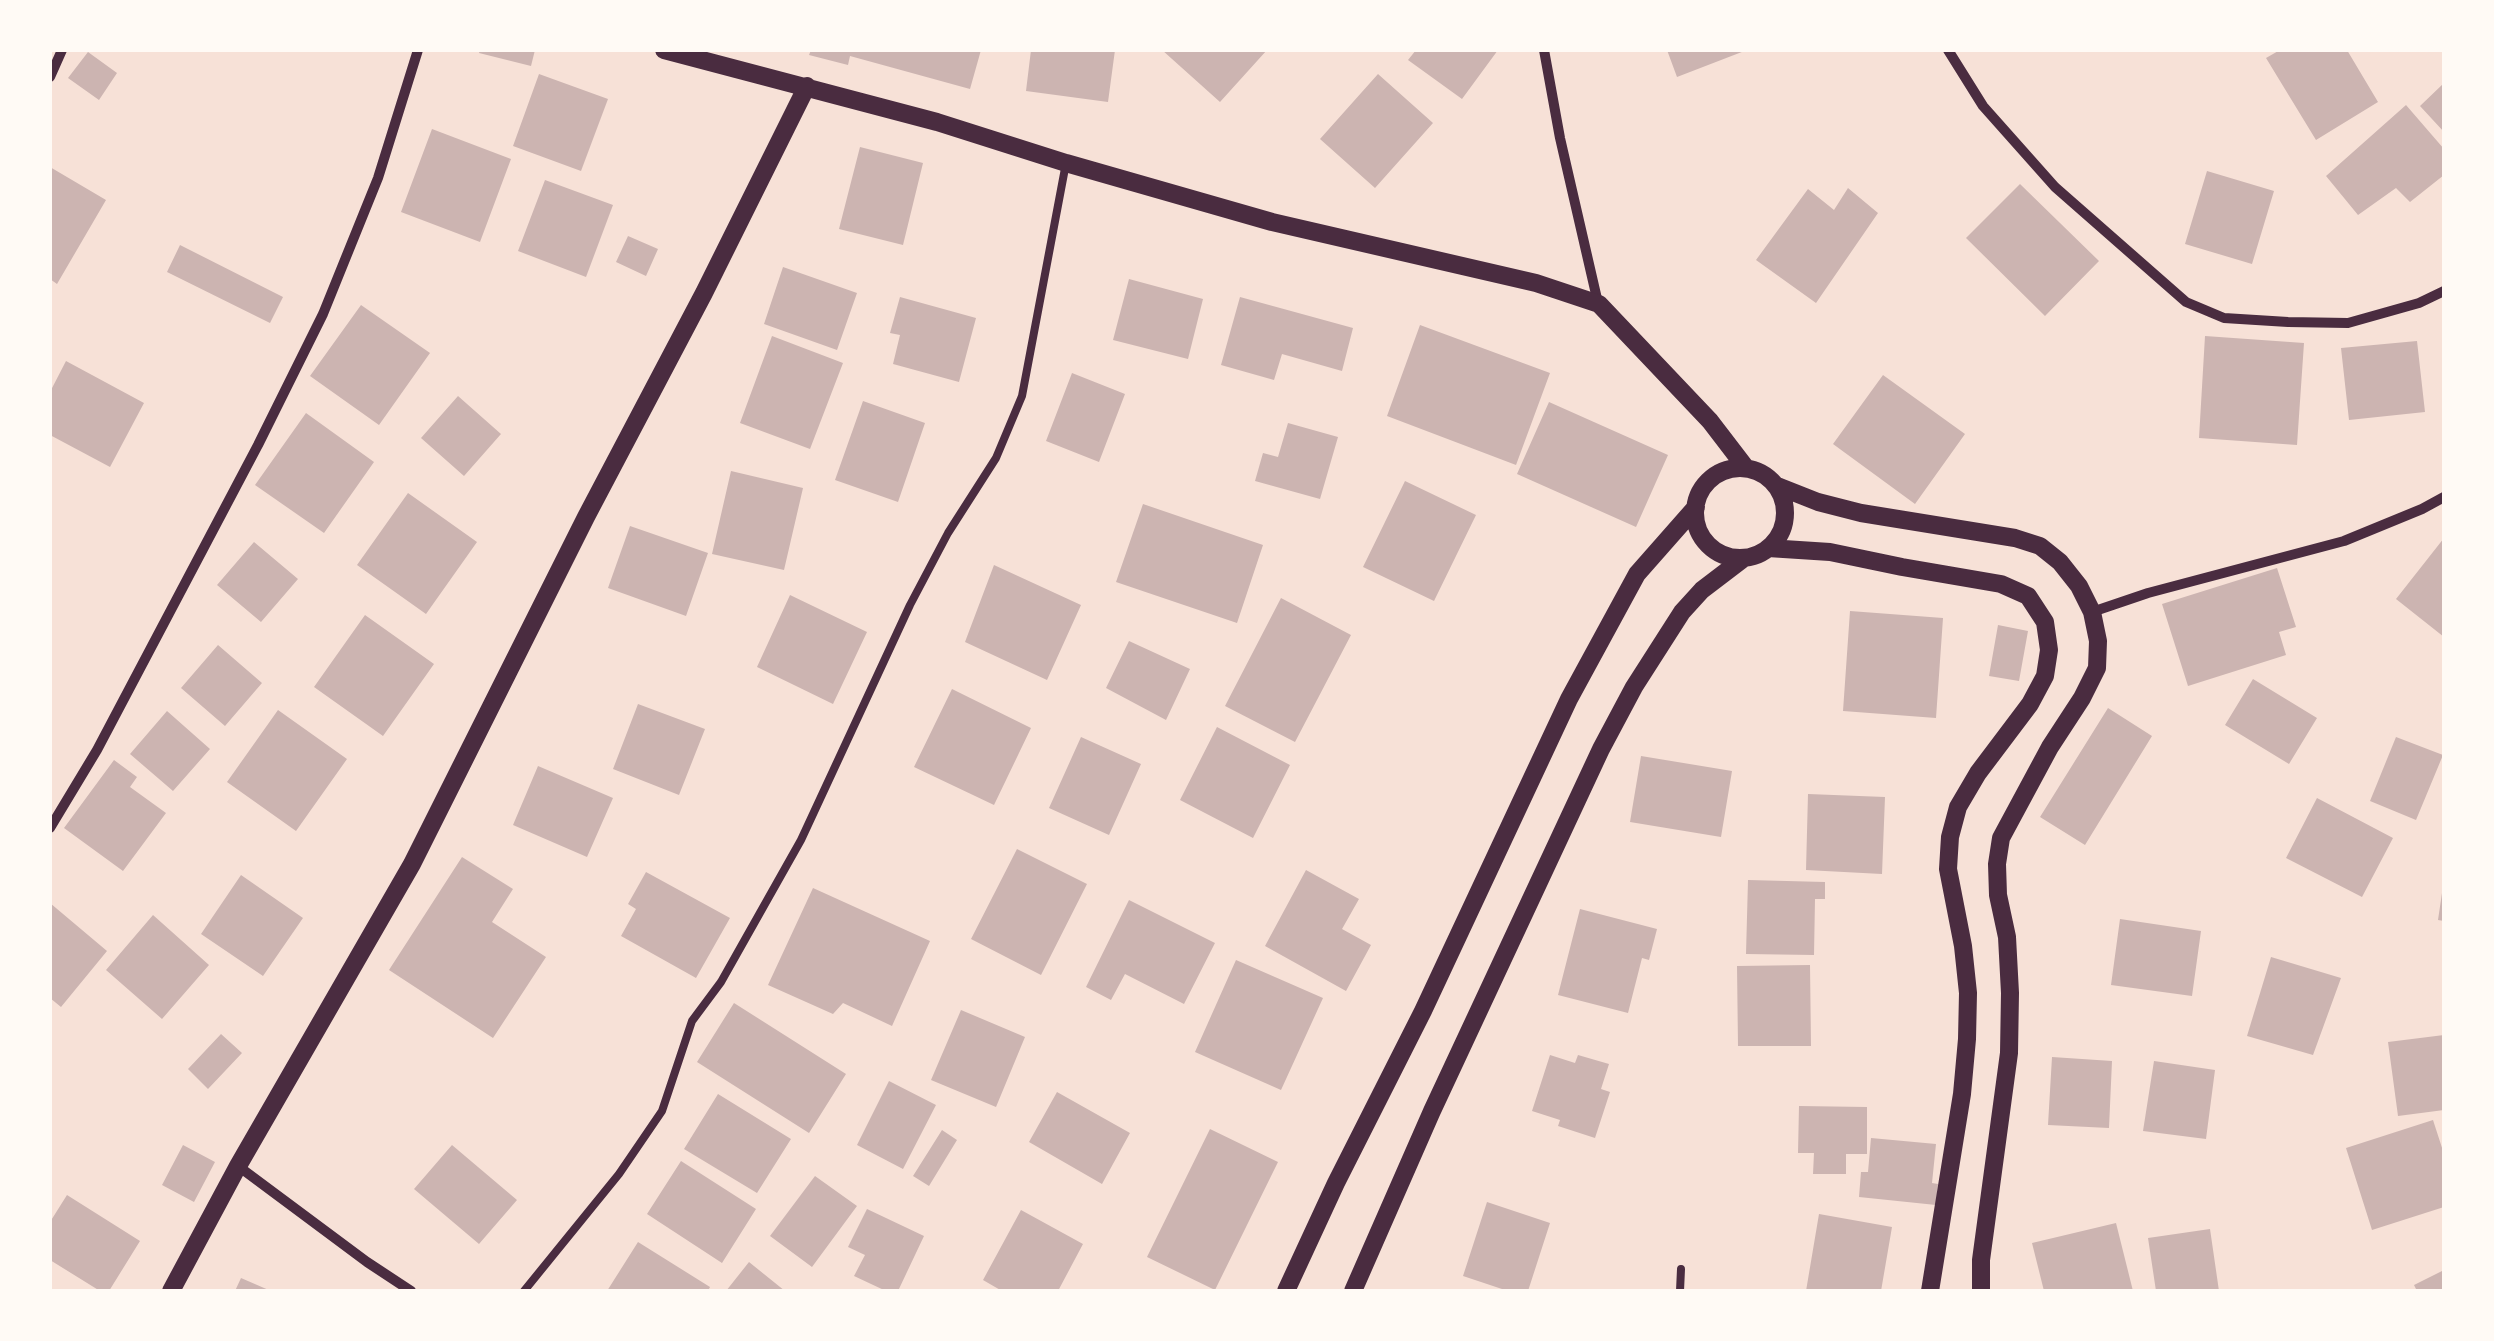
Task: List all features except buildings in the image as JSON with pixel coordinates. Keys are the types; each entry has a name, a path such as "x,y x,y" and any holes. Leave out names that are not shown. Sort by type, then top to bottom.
{"street":[{"path":"50,77 62,50"},
{"path":"50,828 115,716 323,314 378,178 418,50"},
{"path":"664,50 937,122 1066,164 1272,222 1536,284 1599,304 1710,421 1746,468"},
{"path":"1544,50 1599,304"},
{"path":"1948,50 1983,106 2055,187 2186,302 2224,318 2348,323 2419,304 2444,290"},
{"path":"171,1291 238,1166 412,864 807,86"},
{"path":"1746,468 1775,485 1785,511 1778,538 1768,548 1744,558 1718,552 1708,544 1696,521 1696,507 1707,482 1718,473 1746,468"},
{"path":"1775,485 1818,502 1861,512 2015,538 2040,546 2080,586 2092,612 2098,640 2097,668 2001,838 1998,896 2007,936 2008,1053 1981,1291"},
{"path":"2092,612 2148,593 2344,541 2444,497"},
{"path":"1286,1291 1423,1011 1568,699 1636,574 1696,507"},
{"path":"1768,548 1830,552 2002,584 2028,596 2045,622 2049,650 2045,676 2030,704 1968,790 1958,807 1950,837 1948,869 1968,993 1967,1039 1962,1094 1930,1291"},
{"path":"1353,1291 1441,1093 1634,686 1682,612 1702,590 1744,558"},
{"path":"238,1166 411,1291"}],"lane":[{"path":"524,1291 619,1174 662,1111 692,1021 720,982 801,840 910,605 948,534 996,458 1022,396 1066,164"},
{"path":"1680,1270 1680,1291"}]}
